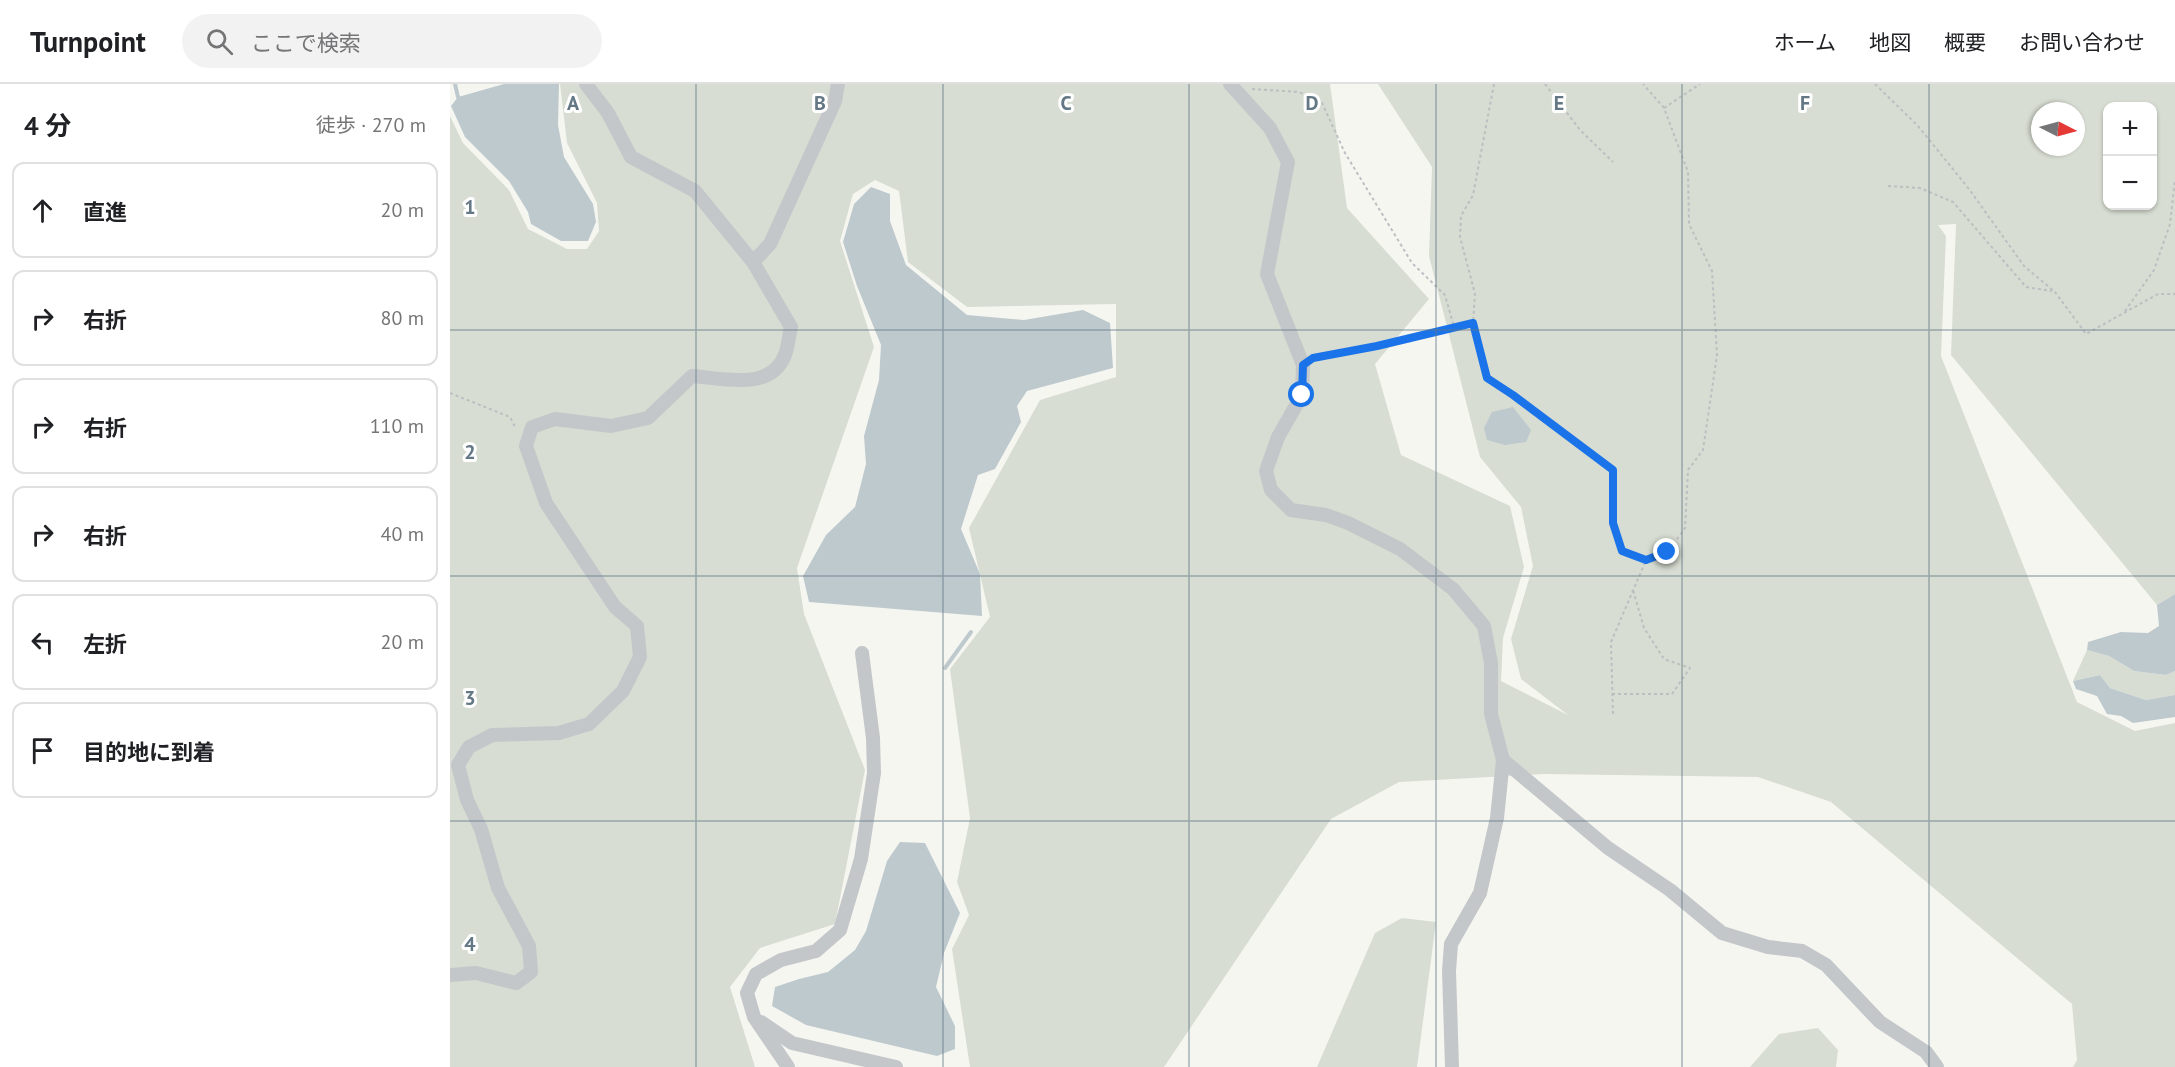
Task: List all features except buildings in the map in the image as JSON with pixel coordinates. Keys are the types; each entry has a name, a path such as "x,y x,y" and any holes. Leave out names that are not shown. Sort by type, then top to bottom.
{"street":[{"path":"450,975 476,973 516,983 531,972 529,946 498,888 481,829 467,800 458,765 470,747 492,735 559,733 589,724 623,690 640,657 637,626 615,607 546,503 526,446 532,427 555,419 611,426 648,418 692,376 757,380 774,372 785,355 791,327 753,262 695,191 631,157 608,113 586,84"},
{"path":"753,262 770,244 835,101 838,84"},
{"path":"1233,88 1270,128 1288,162 1268,274 1303,365 1302,395 1278,437 1266,471 1271,490 1291,510 1326,515 1348,523 1400,549 1453,589 1484,627 1491,663 1491,714 1503,760 1497,818 1480,892 1451,944 1449,971 1452,1067"},
{"path":"788,1067 754,1017 747,993 756,974 781,960 816,951 840,930 858,869 874,773 873,738 862,653"},
{"path":"1503,760 1608,848 1670,890 1722,933 1768,947 1802,951 1826,965 1880,1022 1926,1052 1937,1067"},
{"path":"754,1017 792,1043 896,1067"}],"path":[{"path":"1494,84 1473,195 1461,216 1460,237 1475,294 1473,323 1487,378 1613,470 1613,523 1622,551 1646,560 1667,552 1685,528 1688,470 1703,450 1717,355 1712,271 1689,224 1688,172 1664,108 1643,84"},
{"path":"1545,84 1580,130 1613,162"},
{"path":"1664,108 1700,84"},
{"path":"1875,84 1918,126 1969,189 2024,266 2055,292 2086,334 2158,294 2175,294"},
{"path":"1233,88 1299,92 1322,103 1345,153 1412,263 1445,295 1454,327"},
{"path":"2123,313 2154,270 2170,224 2175,180"},
{"path":"1888,186 1920,188 1953,202 2026,287 2055,292"},
{"path":"1303,365 1313,358 1377,346 1473,323"},
{"path":"450,393 510,417 526,446"},
{"path":"1613,714 1611,642 1646,560"},
{"path":"1612,694 1672,694 1690,668 1664,659 1644,628 1633,590"}],"shaded area":[{"path":"504,84 559,84 558,125 564,157 593,204 596,222 588,241 561,241 531,224 528,212 509,181 465,137 451,106 458,97"},
{"path":"560,84 1330,84 1347,208 1429,299 1375,364 1401,455 1510,506 1524,567 1503,638 1501,681 1568,715 1521,679 1511,639 1533,566 1521,507 1480,457 1429,256 1432,167 1378,84 2175,84 2175,594 2157,605 1951,355 1956,224 1938,225 1946,236 1941,356 2077,702 2135,731 2175,723 2175,1067 2073,1067 2077,1060 2072,1004 1831,802 1758,777 1544,774 1399,782 1331,819 1164,1067 970,1067 952,949 969,915 957,882 970,818 950,669 990,617 969,528 1040,400 1116,377 1116,304 967,307 908,262 899,191 875,180 853,194 840,241 874,347 797,568 804,614 865,770 835,924 760,948 730,987 755,1067 450,1067 450,116 463,143 509,190 528,229 567,249 587,249 599,231 597,203 567,143"},
{"path":"871,187 890,194 890,221 906,265 967,315 1024,320 1083,310 1110,323 1113,368 1027,391 1017,406 1021,422 995,469 978,475 961,529 980,574 982,616 809,602 803,576 826,535 855,507 866,464 864,436 879,380 881,345 857,286 843,242 854,204"},
{"path":"1513,407 1531,430 1526,442 1505,445 1487,440 1484,428 1492,412"},
{"path":"2175,594 2175,671 2166,675 2134,671 2109,656 2087,650 2088,642 2121,632 2148,633 2159,626 2157,605"},
{"path":"2087,650 2109,656 2134,671 2166,675 2175,671 2175,695 2146,700 2110,688 2100,675 2073,681"},
{"path":"2100,675 2110,688 2146,700 2175,695 2175,717 2133,723 2121,716 2107,714 2097,696 2076,689 2073,681"},
{"path":"900,842 925,843 960,913 944,953 936,987 955,1026 955,1049 937,1056 806,1025 772,1006 775,987 828,972 855,950 866,931 887,861"},
{"path":"1402,918 1436,922 1417,1067 1317,1067 1375,933"},
{"path":"1818,1028 1838,1050 1836,1067 1750,1067 1779,1034"}],"waterway":[{"path":"455,84 458,97"},
{"path":"945,668 971,632"}],"route":[{"path":"1302,395 1303,365 1313,358 1377,346 1473,323 1487,378 1613,470 1613,523 1622,551 1646,560 1667,552"}]}
